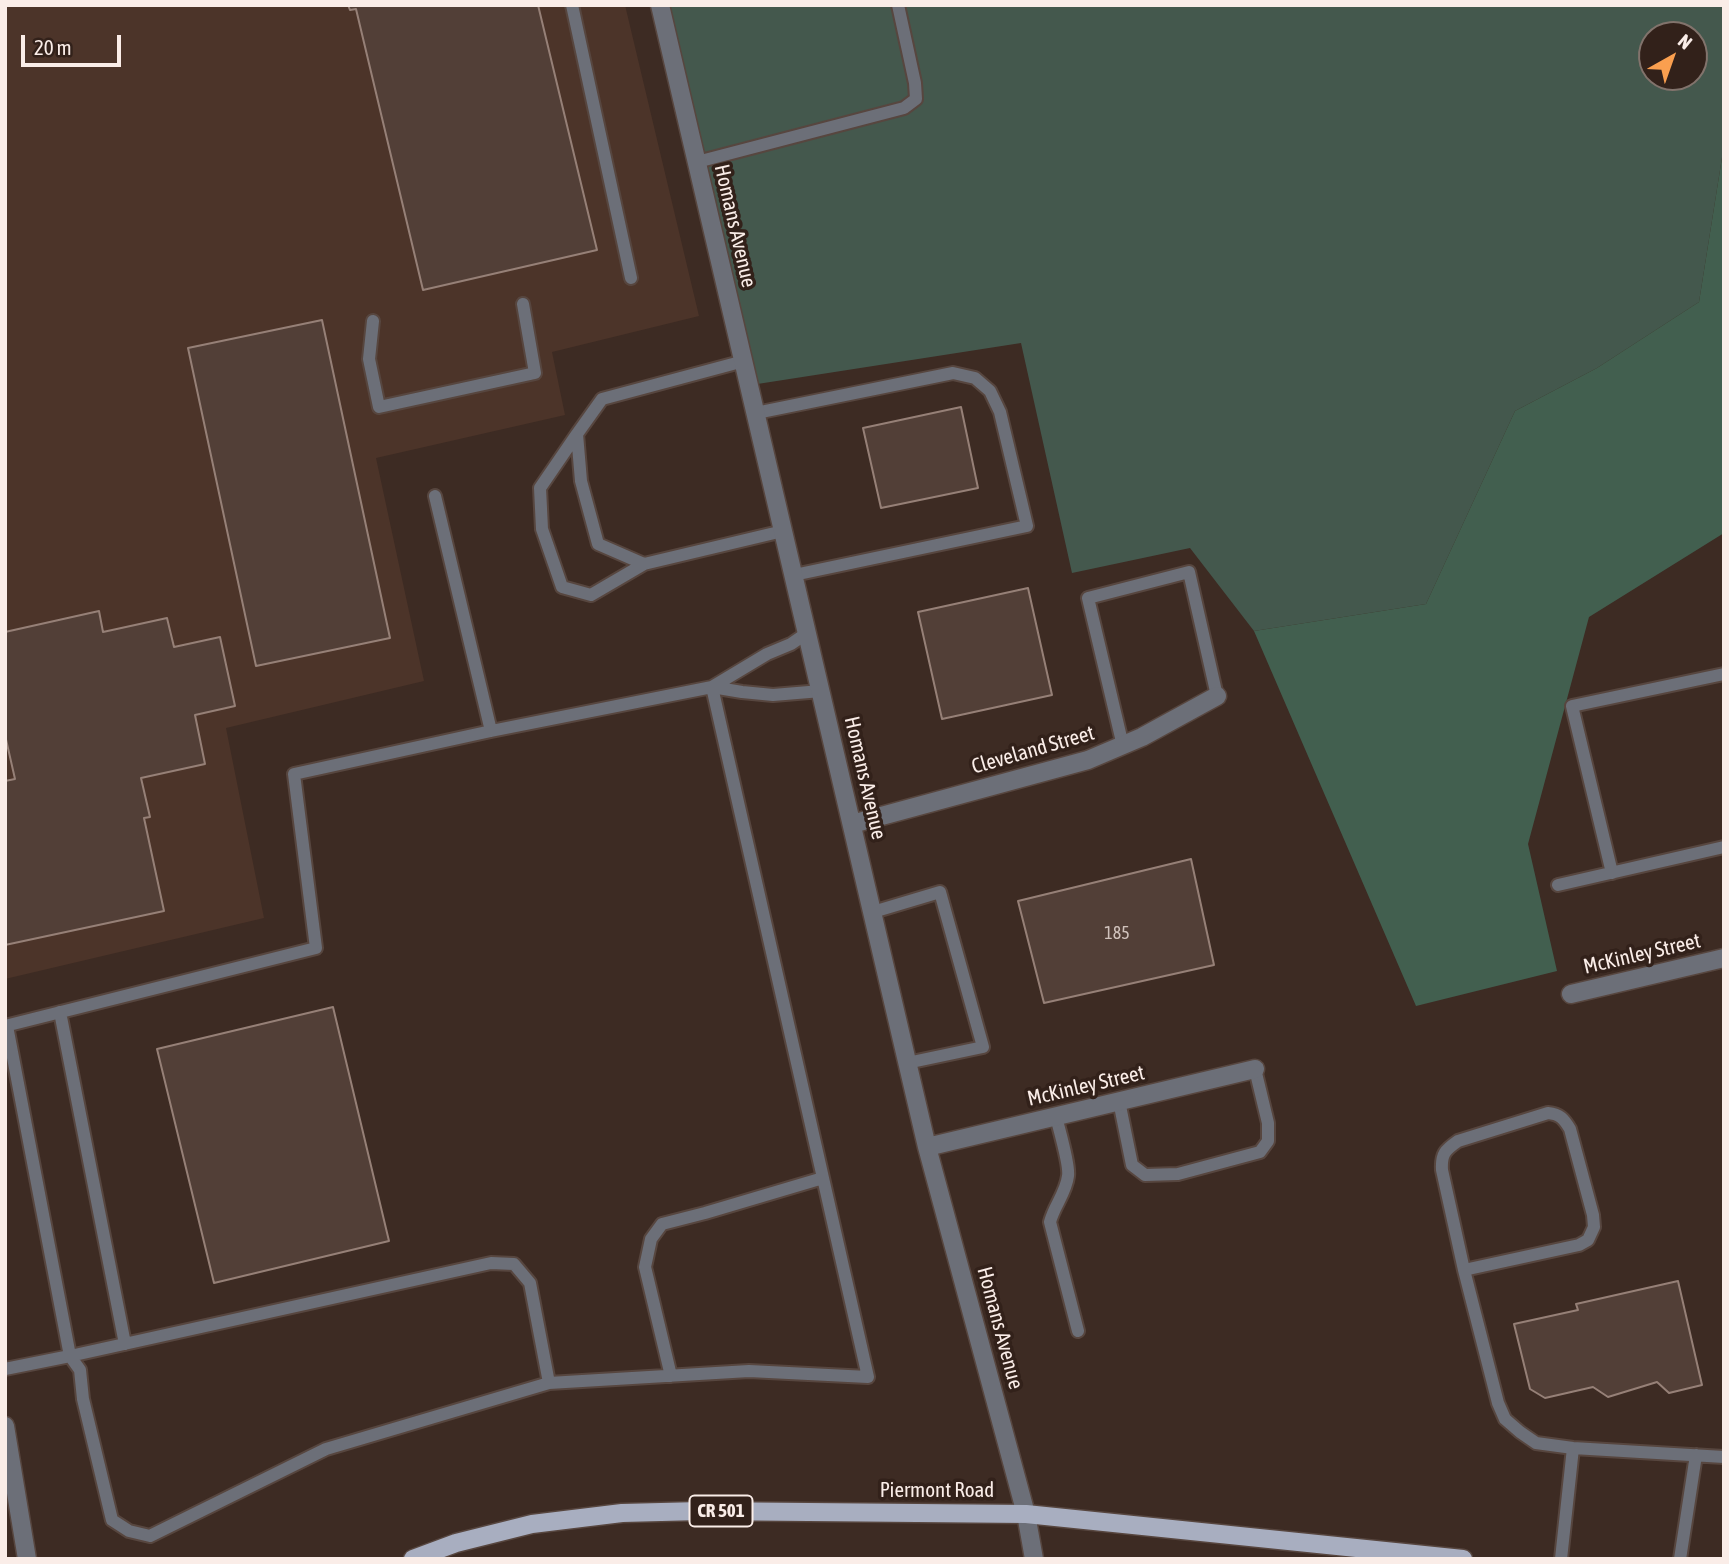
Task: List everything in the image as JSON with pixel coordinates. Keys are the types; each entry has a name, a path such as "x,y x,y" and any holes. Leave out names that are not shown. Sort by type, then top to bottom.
{"main road":[{"name":"Piermont Road","path":"413,1559 456,1543 532,1524 622,1513 700,1511 1026,1514 1463,1559"}],"street":[{"name":"Homans Avenue","path":"660,5 927,1147 1026,1514 1034,1559"},
{"name":"Cleveland Street","path":"852,824 1088,760 1142,737 1217,696"},
{"name":"McKinley Street","path":"1571,994 1724,958"},
{"name":"McKinley Street","path":"927,1147 1255,1069"},
{"path":"5,1426 27,1559"}],"lane":[{"path":"572,5 631,278"},
{"path":"697,162 904,108 916,99 898,5"},
{"path":"373,321 369,359 379,407 535,373 523,304"},
{"path":"744,361 602,399 540,488 542,529 562,587 591,594 644,565 783,531"},
{"path":"756,413 953,373 975,378 989,391 1000,412 1027,526 794,575"},
{"path":"577,434 581,481 598,544 644,565"},
{"path":"435,496 491,731"},
{"path":"1123,746 1088,598 1189,572 1217,696"},
{"path":"712,687 868,1377 748,1371 550,1383 326,1449 150,1535 130,1531 111,1520 83,1399 80,1370 70,1356 6,1026 316,948 294,774 712,687 807,633"},
{"path":"1612,873 1572,706 1724,674"},
{"path":"712,687 773,695 821,691"},
{"path":"1558,885 1724,847"},
{"path":"873,912 940,892 983,1047 908,1063"},
{"path":"60,1012 125,1344"},
{"path":"1119,1101 1132,1165 1145,1175 1178,1174 1260,1152 1268,1141 1268,1124 1255,1069"},
{"path":"1464,1270 1579,1245 1588,1240 1594,1227 1593,1215 1570,1129 1557,1114 1548,1113 1458,1141 1441,1158 1464,1270 1498,1403 1505,1419 1536,1443 1573,1448 1724,1457"},
{"path":"1056,1116 1069,1173 1050,1222 1078,1331"},
{"path":"671,1376 645,1267 651,1240 662,1224 823,1178"},
{"path":"5,1369 491,1263 514,1264 530,1283 550,1383"},
{"path":"1561,1559 1573,1448"},
{"path":"1681,1559 1696,1455"}],"shaded area":[{"path":"5,5 625,5 699,316 552,352 565,415 376,458 424,681 226,728 264,918 5,979"}],"green space":[{"path":"661,5 1724,5 1724,145 1699,302 1597,368 1515,411 1426,604 1254,631 1190,548 1072,573 1021,343 751,385"},
{"path":"1724,145 1724,533 1589,617 1528,844 1557,971 1416,1006 1254,631 1426,604 1515,411 1597,368 1699,302"}],"building":[{"path":"348,5 538,5 597,250 423,290 356,9 350,10"},
{"path":"322,320 390,638 256,666 188,348"},
{"path":"961,407 978,488 881,508 863,428"},
{"path":"1028,588 1052,695 942,719 918,612"},
{"path":"99,611 103,632 167,618 174,647 220,637 235,706 195,715 205,764 141,778 150,817 144,818 164,911 5,945 5,781 15,779 5,735 5,632"},
{"path":"1191,859 1214,965 1044,1003 1018,901"},
{"path":"333,1007 389,1241 214,1283 157,1049"},
{"path":"1678,1281 1702,1385 1669,1393 1657,1382 1608,1397 1593,1387 1545,1398 1530,1389 1514,1324 1578,1310 1576,1304"}]}
